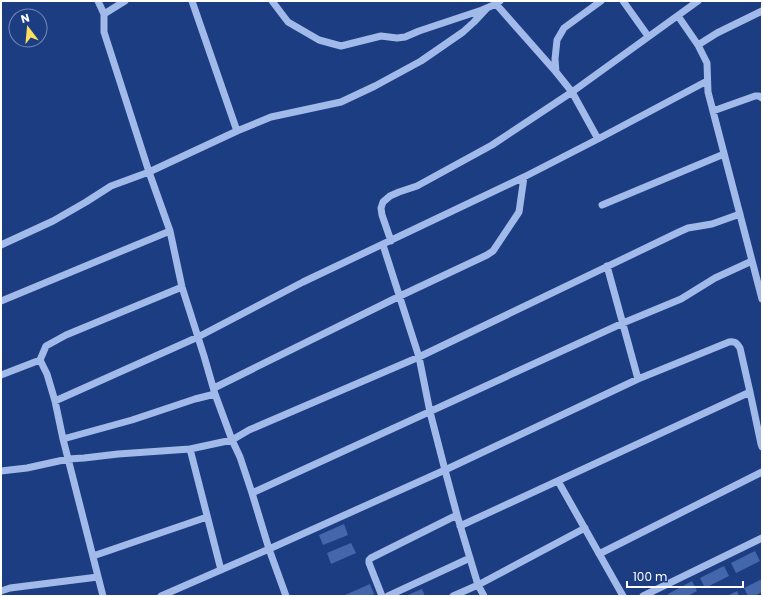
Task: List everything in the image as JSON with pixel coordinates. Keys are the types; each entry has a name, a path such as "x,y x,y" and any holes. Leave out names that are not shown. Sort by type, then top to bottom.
{"street":[{"path":"98,1 104,14 104,32 149,172 170,231 182,287 215,391 232,440 240,457 269,549 286,596"},
{"path":"104,14 125,1"},
{"path":"192,1 237,131"},
{"path":"272,1 288,22 319,40 340,46 381,36 397,38 405,37 487,8 498,2 572,92 598,139"},
{"path":"556,72 556,45 557,40 564,28 601,1"},
{"path":"623,1 648,36"},
{"path":"391,241 381,208 383,202 390,196 417,186 492,145 572,92 698,1"},
{"path":"1,245 53,221 111,186 149,172 237,131 271,117 341,102 375,86 421,61 463,32 487,8"},
{"path":"698,45 717,33 762,11"},
{"path":"678,16 698,45 707,63 708,92 762,299"},
{"path":"55,400 198,337 303,282 524,177 707,81"},
{"path":"713,111 755,96 762,98"},
{"path":"602,205 724,154"},
{"path":"63,439 132,420 215,391 400,296 487,255 493,251 519,212 524,177"},
{"path":"1,471 27,468 68,459 190,449 232,440 249,430 419,357 679,232 688,228 712,224 740,214"},
{"path":"1,301 170,231"},
{"path":"383,245 419,357 444,470 460,526 478,584 484,596"},
{"path":"252,492 623,323 681,299 715,278 752,261"},
{"path":"607,266 638,380"},
{"path":"1,374 40,360 46,346 66,336 182,287"},
{"path":"162,596 444,470 638,380 722,344 733,341 737,343 740,348 762,447"},
{"path":"40,360 47,374 55,400 63,439 104,596"},
{"path":"460,526 750,392"},
{"path":"190,449 221,570"},
{"path":"600,554 761,472"},
{"path":"558,481 623,596"},
{"path":"382,596 369,560 457,515"},
{"path":"93,556 207,517"},
{"path":"453,596 585,528"},
{"path":"643,596 762,538"},
{"path":"388,596 470,558"},
{"path":"1,590 98,577"}],"building":[{"path":"344,524 348,535 323,545 319,535"},
{"path":"351,543 356,553 331,564 327,553"},
{"path":"755,551 760,561 736,573 731,563"},
{"path":"724,566 729,576 705,588 700,578"},
{"path":"762,579 762,592 754,596 748,596 744,588"},
{"path":"692,581 697,591 688,596 669,596 668,594"},
{"path":"370,584 374,594 371,596 345,595"},
{"path":"422,589 425,596 406,596 410,594"},
{"path":"737,591 739,596 727,596"}]}
